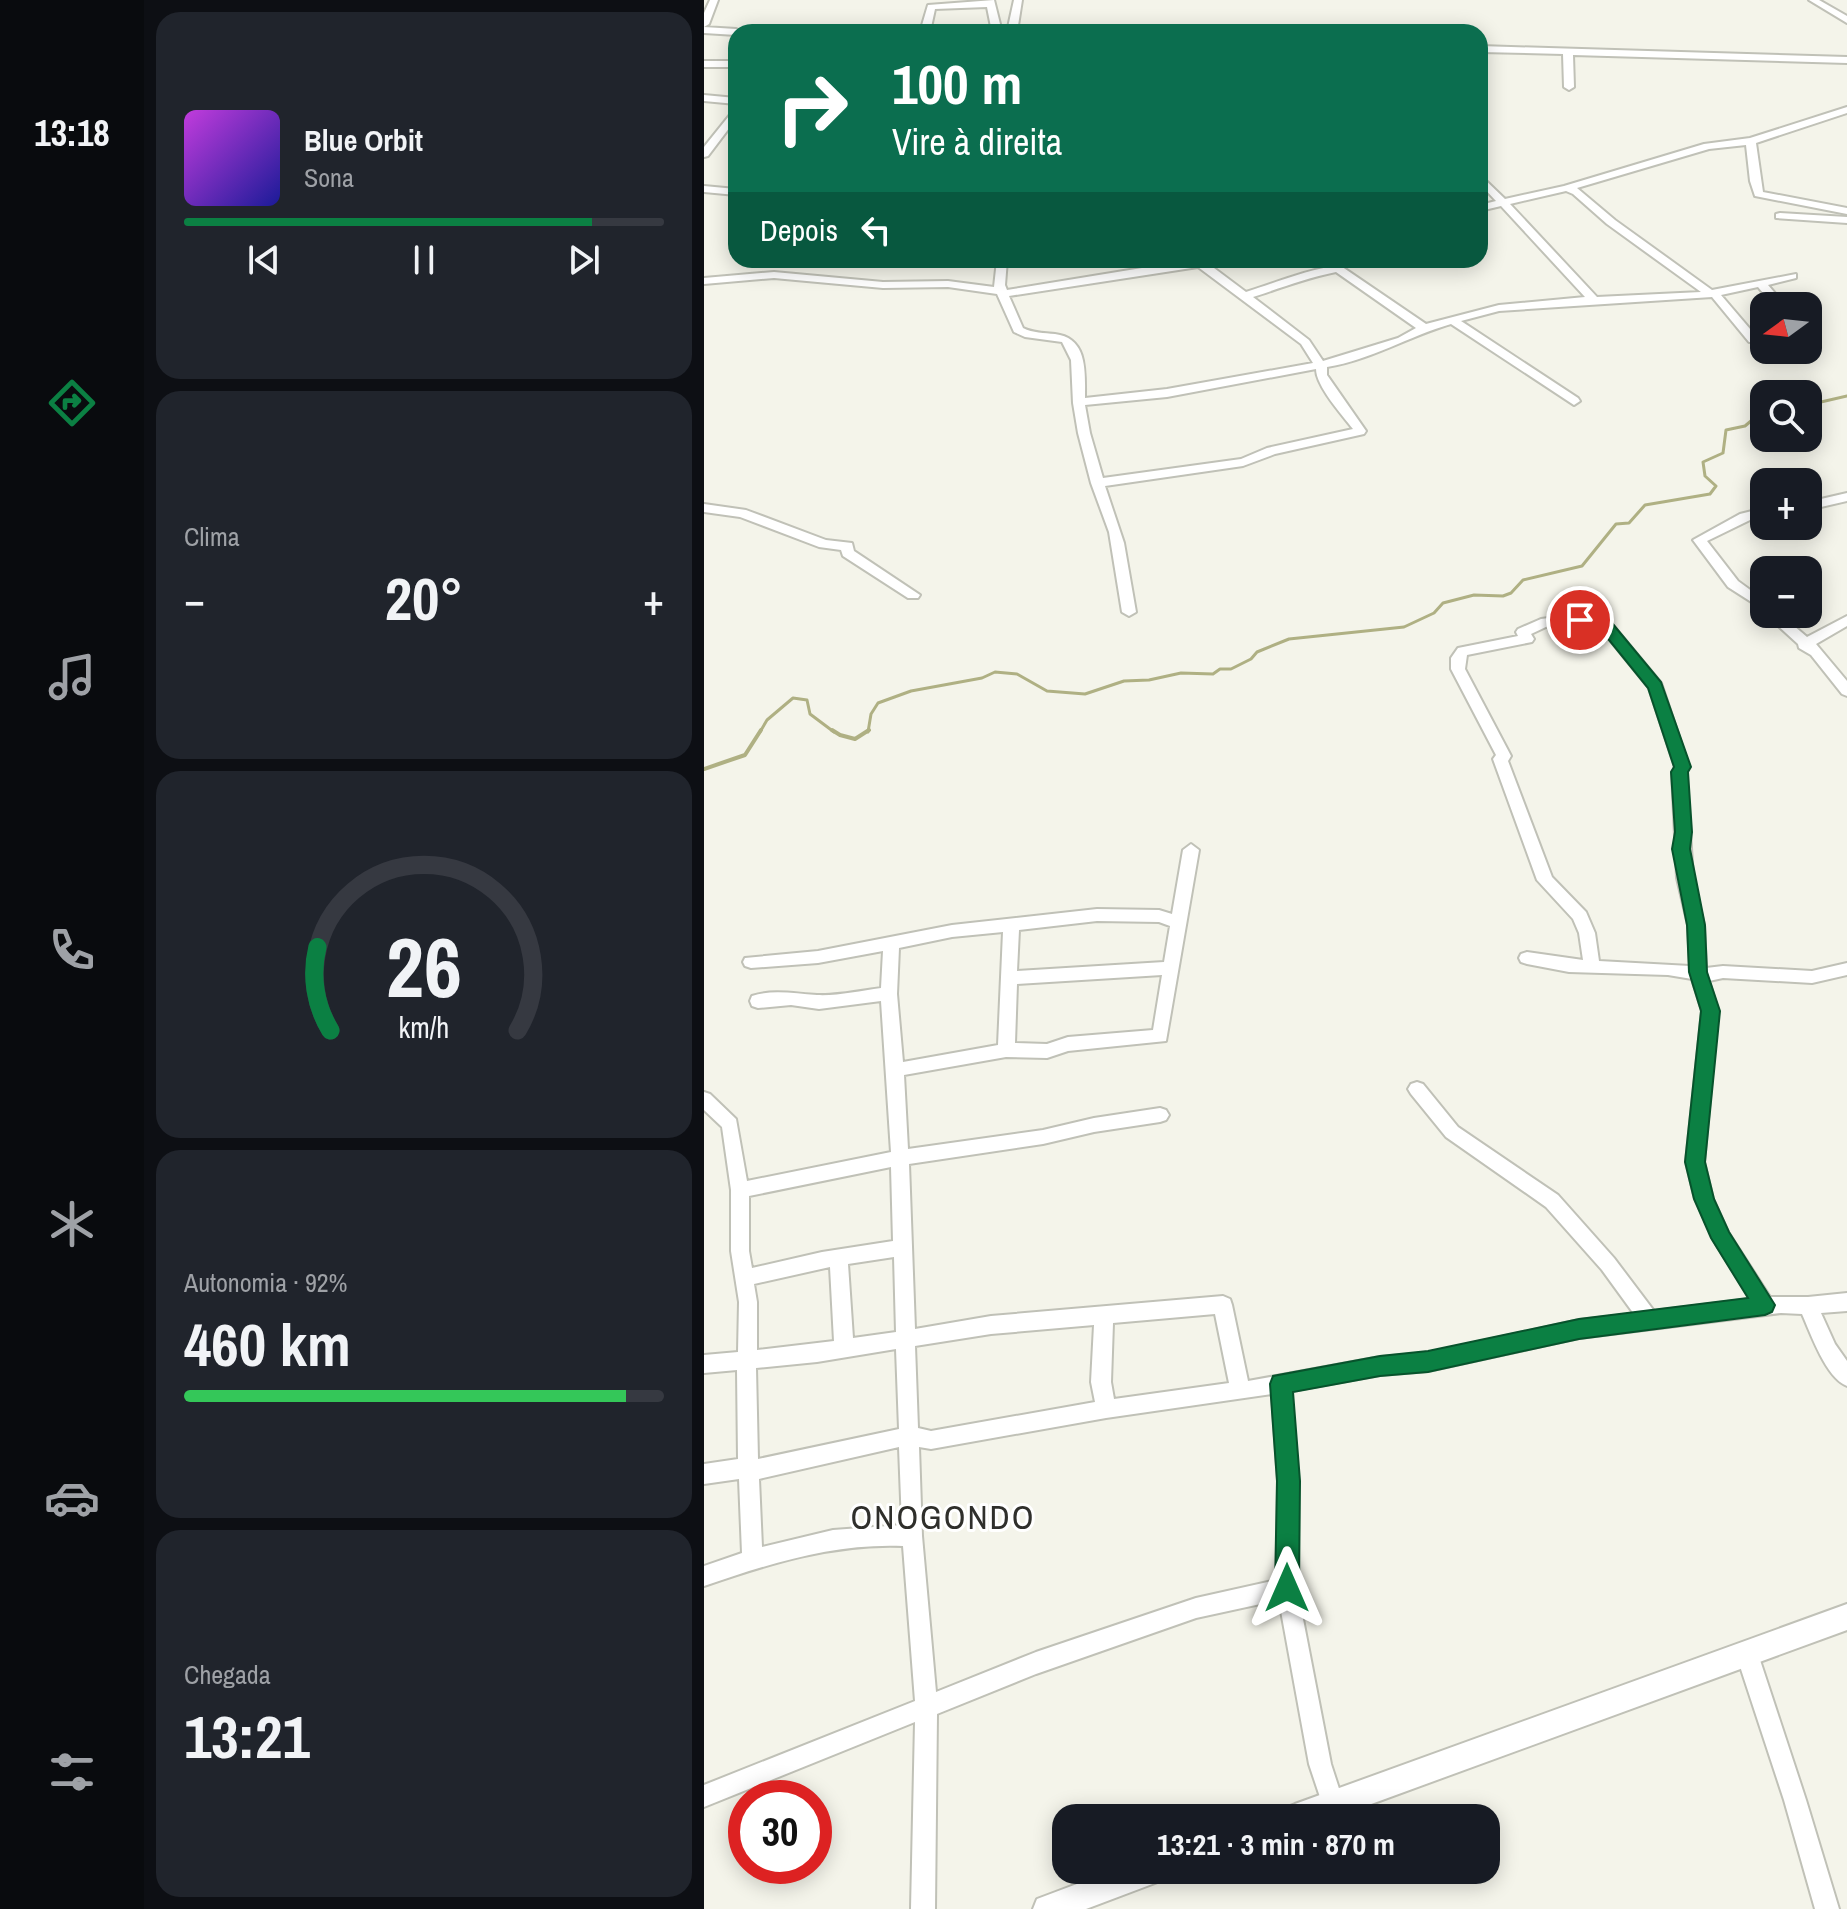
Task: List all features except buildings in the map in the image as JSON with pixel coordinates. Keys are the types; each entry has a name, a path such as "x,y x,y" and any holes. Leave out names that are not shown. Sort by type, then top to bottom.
{"main road":[{"path":"1333,1804 1847,1617"},
{"path":"1047,1909 1115,1884"}],"street":[{"path":"704,0 714,0 704,27 728,31"},
{"path":"1014,24 1018,0"},
{"path":"1813,0 1847,20"},
{"path":"927,24 931,7 990,2 995,24"},
{"path":"1488,49 1847,60"},
{"path":"1568,52 1569,87"},
{"path":"704,64 728,64"},
{"path":"704,98 728,100"},
{"path":"1488,207 1567,188 1708,146 1751,141 1847,110"},
{"path":"704,154 728,123"},
{"path":"1751,141 1759,194 1847,211"},
{"path":"1488,186 1594,300"},
{"path":"1567,188 1577,192 1633,239 1712,294 1750,337"},
{"path":"704,189 728,191"},
{"path":"1780,216 1847,220"},
{"path":"1001,268 999,285 1018,330 1070,343 1077,363 1079,402 1097,483 1113,524 1129,612"},
{"path":"704,281 774,275 883,285 948,284 1002,292 1159,268"},
{"path":"1097,483 1243,462 1271,451 1360,431 1336,399 1298,334 1206,268"},
{"path":"1245,296 1284,284 1295,277 1336,269 1424,328"},
{"path":"1079,402 1167,393 1319,366 1367,354 1424,328 1516,305 1712,294 1792,276"},
{"path":"1762,285 1768,292"},
{"path":"1453,321 1574,401"},
{"path":"1822,503 1847,497"},
{"path":"704,508 742,513 824,544 847,546 848,553 913,595"},
{"path":"1750,516 1699,540 1733,584 1750,596"},
{"path":"1592,966 1587,933 1580,916 1545,880 1500,759 1504,756 1458,669 1458,658 1463,651 1527,639 1523,632 1532,626 1564,620 1593,621 1606,626 1647,674 1661,696 1682,767 1679,772 1683,832 1681,849 1696,925 1698,972 1710,1011 1695,1162 1704,1199 1722,1238 1765,1305"},
{"path":"1804,645 1847,620"},
{"path":"1786,628 1816,652 1847,691"},
{"path":"895,1070 1006,1050 1047,1051 1068,1044 1160,1036 1191,850"},
{"path":"751,962 818,957 952,931 1097,915 1159,916 1178,922"},
{"path":"1006,1050 1011,924"},
{"path":"891,943 889,994 895,1070 912,1536 926,1705 923,1909"},
{"path":"1527,958 1592,966 1812,977 1847,969"},
{"path":"1010,978 1172,968"},
{"path":"758,1001 791,998 819,1002 889,994"},
{"path":"1417,1089 1452,1132 1476,1152 1552,1201 1608,1264 1649,1319"},
{"path":"704,1099 730,1124 740,1190 740,1251 748,1360 746,1417 752,1559"},
{"path":"740,1190 898,1158 1043,1137 1160,1115"},
{"path":"744,1278 901,1248"},
{"path":"839,1258 844,1349"},
{"path":"704,1474 737,1469 749,1471 908,1436 931,1440 1106,1409 1240,1391 1380,1366 1428,1362 1579,1329 1765,1305 1808,1306 1847,1302"},
{"path":"704,1364 844,1349 991,1325 1223,1305 1240,1391"},
{"path":"1808,1306 1828,1350 1847,1377"},
{"path":"1104,1314 1101,1382 1106,1409"},
{"path":"1281,1384 1288,1481 1287,1588 1320,1764 1333,1804"},
{"path":"704,1576 752,1559 852,1538 888,1534 912,1536"},
{"path":"704,1796 1036,1663 1196,1608 1287,1588"},
{"path":"1747,1654 1827,1909"}],"waterway":[{"path":"1822,402 1847,396"},
{"path":"868,730 871,714 878,703 911,691 982,678 995,672 1017,674 1047,691 1085,694 1124,681 1149,680 1181,673 1213,674 1220,669 1231,669 1251,659 1257,652 1289,639 1404,627 1434,613 1443,603 1474,595 1503,596 1511,593 1523,580 1582,566 1616,524 1629,523 1645,505 1710,494 1716,486 1705,476 1703,462 1723,453 1726,430 1750,422"},
{"path":"760,732 767,720 793,698 807,700 810,714 834,732"},
{"path":"704,769 745,755 761,730"},
{"path":"832,730 855,739 868,730"}],"district":[{"name":"ONOGONDO","path":"943,1517"}],"route":[{"path":"1287,1588 1288,1481 1281,1384 1380,1366 1428,1362 1579,1329 1765,1305 1748,1283 1722,1238 1704,1199 1695,1162 1702,1116 1710,1011 1698,972 1696,925 1681,849 1683,832 1679,772 1682,767 1656,686 1618,636 1606,626 1580,620"}]}
